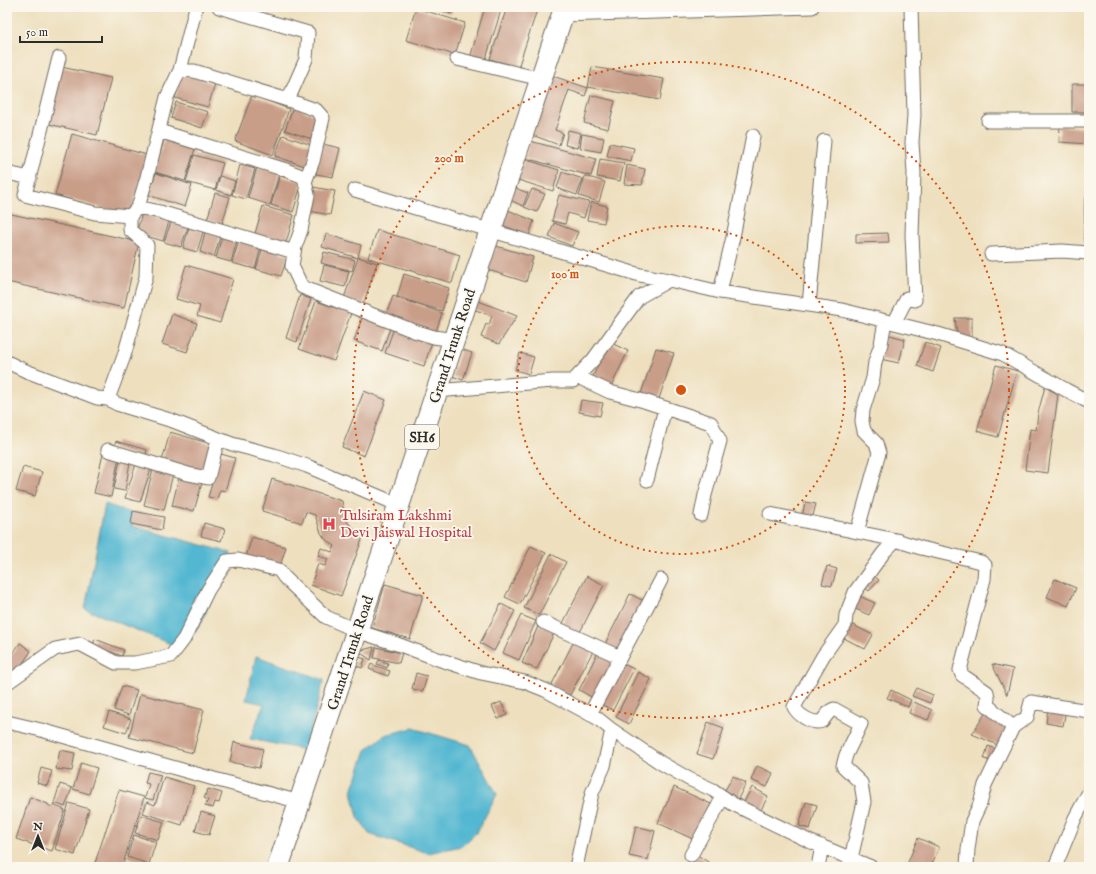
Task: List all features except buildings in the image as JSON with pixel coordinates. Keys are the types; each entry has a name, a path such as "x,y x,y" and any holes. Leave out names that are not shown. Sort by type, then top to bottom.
{"main road":[{"name":"Grand Trunk Road","path":"278,867 563,11"}],"street":[{"path":"108,399 124,356 146,276 147,245 130,230 134,211 168,97 180,70 196,7"},
{"path":"219,7 308,33 306,59 288,100"},
{"path":"563,11 812,7"},
{"path":"856,532 879,453 876,443 864,431 862,421 863,410 875,362 890,322 907,298 915,300 912,235 914,173 912,142 914,115 911,7"},
{"path":"59,58 25,195 95,213 134,211 160,212 294,252"},
{"path":"457,59 541,79"},
{"path":"180,70 194,71 316,110 323,118 313,161 305,182"},
{"path":"988,121 1089,121"},
{"path":"159,131 304,176 308,195 292,266 302,287 414,331 434,337 454,340"},
{"path":"720,292 734,237 753,136"},
{"path":"809,305 824,142"},
{"path":"7,173 30,178"},
{"path":"355,190 640,275 720,292 842,310 938,334 1003,354 1089,402"},
{"path":"990,254 1062,252 1089,253"},
{"path":"437,391 523,384 573,382 593,360 639,297 669,280"},
{"path":"7,362 26,371 97,398 108,399 117,404 172,421 232,444 274,455 307,466 399,505"},
{"path":"578,377 610,392 644,401 711,423 720,441 701,515"},
{"path":"647,480 664,408"},
{"path":"108,450 188,474 208,478 218,439"},
{"path":"770,514 896,540 921,548 981,562 985,565 984,579 960,670 962,675 987,692 987,705 1013,727"},
{"path":"850,863 864,802 861,783 843,766 846,755 861,724 834,709 830,711 822,721 817,722 799,714 794,707 823,656 845,625 846,615 855,592 884,552 896,540"},
{"path":"7,683 55,648 80,644 116,663 135,663 171,656 184,639 208,590 227,561 238,560 279,570 284,577 326,618 357,631 481,673 525,682 544,690 597,718 612,730 661,762 689,779 713,790 733,804 822,846 850,863 871,867"},
{"path":"590,714 661,580"},
{"path":"543,622 620,657"},
{"path":"967,867 972,821 980,804 985,784 1013,727 1027,717 1031,702 1089,710"},
{"path":"7,723 41,730 300,802"},
{"path":"576,867 592,793 604,766 612,730"},
{"path":"1055,867 1075,818 1089,792"},
{"path":"691,855 723,797"},
{"path":"818,867 822,846"}],"water":[{"path":"105,504 134,514 132,526 231,553 201,623 183,649 85,609"},
{"path":"256,656 324,680 305,750 250,739 264,704 246,700"},
{"path":"413,728 470,745 497,794 477,832 462,846 428,853 369,834 358,817 352,791 366,750 385,735"}],"place":[{"name":"Tulsiram Lakshmi Devi Jaiswal Hospital","path":"329,524"}]}
